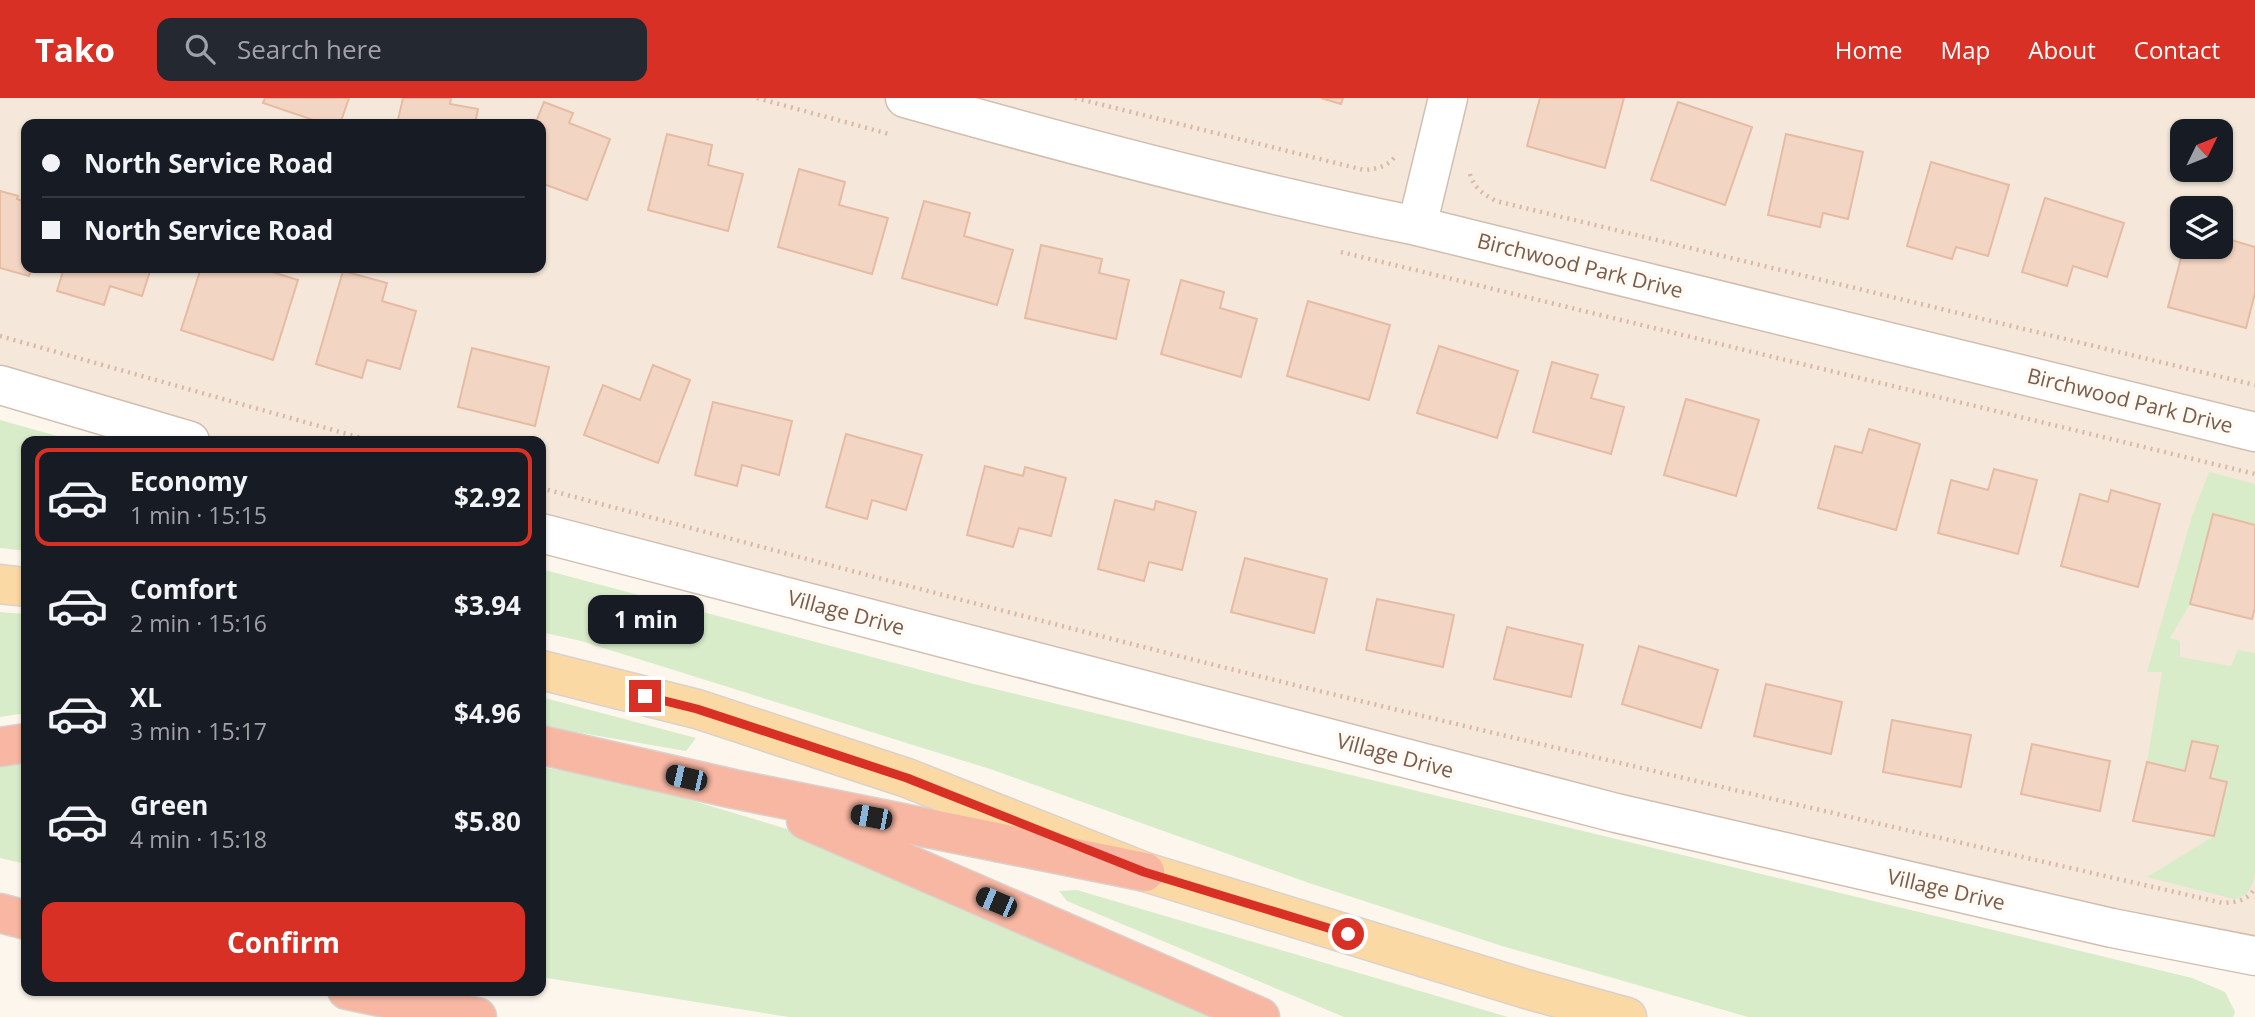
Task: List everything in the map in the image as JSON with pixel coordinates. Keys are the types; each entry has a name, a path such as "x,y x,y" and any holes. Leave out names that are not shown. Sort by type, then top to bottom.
{"highway":[{"path":"0,747 21,744"},
{"path":"546,746 734,789 1144,872"},
{"path":"734,789 1260,1017"},
{"path":"0,913 21,918"},
{"path":"376,996 477,1017"}],"main road":[{"path":"0,584 21,586"},
{"path":"546,671 697,709 894,774 1144,872 1526,989 1627,1017"}],"street":[{"name":"Birchwood Park Drive","path":"905,98 1060,142 1329,208 1417,226 2255,432"},
{"path":"1417,226 1448,98"},
{"path":"0,385 173,436"},
{"name":"Village Drive","path":"546,534 1616,813 2099,925 2255,956"}],"path":[{"path":"757,98 889,134"},
{"path":"1075,98 1364,170 1389,164 1397,154"},
{"path":"1470,164 1469,174 1473,183 1482,194 1496,201 2255,386"},
{"path":"1340,251 2255,474"},
{"path":"0,336 354,436"},
{"path":"546,489 903,585 1292,684 2080,870 2223,903 2239,902 2251,895 2255,888"}],"shaded area":[{"path":"0,98 2255,98 2255,956 546,534 546,436 173,436 0,385"}],"green space":[{"path":"0,420 57,436 21,436 21,550 0,548"},
{"path":"2209,472 2255,484 2255,525 2213,514 2190,604 2170,638 2180,641 2180,657 2231,666 2238,650 2255,653 2255,874 2249,891 2234,899 2147,877 2214,836 2226,782 2210,778 2218,746 2192,741 2185,771 2147,762 2162,672 2147,672 2192,516"},
{"path":"546,570 970,683 2192,978 2225,992 2235,1012 2233,1017 1748,1017 1502,946 1309,883 993,770 581,641 546,633"},
{"path":"0,612 21,614 21,714 0,717"},
{"path":"546,698 696,738 686,751 546,727"},
{"path":"21,758 21,863 0,858 0,760"},
{"path":"546,768 630,782 797,832 1220,1017 789,1017 546,978"},
{"path":"1077,890 1508,1017 1344,1017 1067,901 1059,891"}],"building":[{"path":"265,98 349,98 342,119 310,119 263,103"},
{"path":"403,98 451,98 450,104 478,109 476,119 398,119"},
{"path":"1321,98 1343,98 1341,104"},
{"path":"1540,98 1624,98 1605,168 1527,146"},
{"path":"544,102 573,113 569,123 610,139 587,200 546,185 546,119 537,119"},
{"path":"1678,102 1752,127 1725,205 1651,180"},
{"path":"667,134 712,145 708,165 743,174 728,231 648,210"},
{"path":"1786,134 1863,152 1848,219 1823,213 1820,227 1768,215"},
{"path":"1931,162 2009,185 1988,256 1956,247 1952,259 1907,246"},
{"path":"799,169 845,182 839,205 888,218 872,274 778,247"},
{"path":"0,191 18,196 17,199 21,200 21,273 30,273 29,276 0,268"},
{"path":"2045,198 2124,223 2107,277 2073,266 2067,286 2022,272"},
{"path":"924,201 970,213 964,236 1013,250 997,305 902,278"},
{"path":"2233,241 2255,247 2255,293 2246,328 2168,307 2181,259 2233,259"},
{"path":"1041,245 1102,259 1099,273 1129,280 1116,339 1025,318"},
{"path":"62,273 149,273 142,296 110,286 104,305 57,291"},
{"path":"199,273 275,273 298,280 273,360 181,330"},
{"path":"342,273 387,283 382,301 416,311 400,369 367,360 362,378 316,364"},
{"path":"1181,280 1224,292 1220,308 1257,319 1241,377 1161,354"},
{"path":"1308,301 1390,325 1369,400 1287,376"},
{"path":"1439,346 1518,371 1497,438 1417,413"},
{"path":"472,348 549,367 535,426 458,407"},
{"path":"1552,362 1598,375 1591,398 1624,407 1611,454 1533,432"},
{"path":"653,365 690,380 658,463 584,435 603,385 640,400"},
{"path":"1686,399 1759,420 1736,496 1664,475"},
{"path":"713,402 792,421 779,475 742,465 737,486 695,475"},
{"path":"1869,429 1920,444 1896,530 1818,508 1835,446 1862,453"},
{"path":"846,434 922,455 906,510 872,500 867,519 826,507"},
{"path":"985,466 1023,476 1025,467 1066,478 1051,536 1019,528 1013,547 967,535"},
{"path":"1994,469 2037,480 2018,554 1938,533 1951,480 1988,490"},
{"path":"2111,490 2160,504 2138,587 2061,566 2080,494 2108,502"},
{"path":"1115,500 1154,510 1156,501 1196,512 1182,570 1149,562 1144,581 1098,569"},
{"path":"2213,514 2255,525 2255,608 2252,619 2190,604"},
{"path":"1245,558 1327,579 1314,633 1231,612"},
{"path":"1377,599 1454,615 1443,667 1366,650"},
{"path":"1507,627 1583,645 1571,697 1494,679"},
{"path":"1639,646 1718,670 1701,728 1622,704"},
{"path":"1766,684 1842,702 1831,754 1754,736"},
{"path":"1892,720 1971,735 1961,787 1883,772"},
{"path":"2192,741 2218,746 2210,778 2227,782 2214,836 2133,821 2147,762 2185,771"},
{"path":"2032,744 2110,761 2100,811 2021,794"}],"route":[{"path":"645,696 697,709 907,778 1144,872 1348,934"}]}
